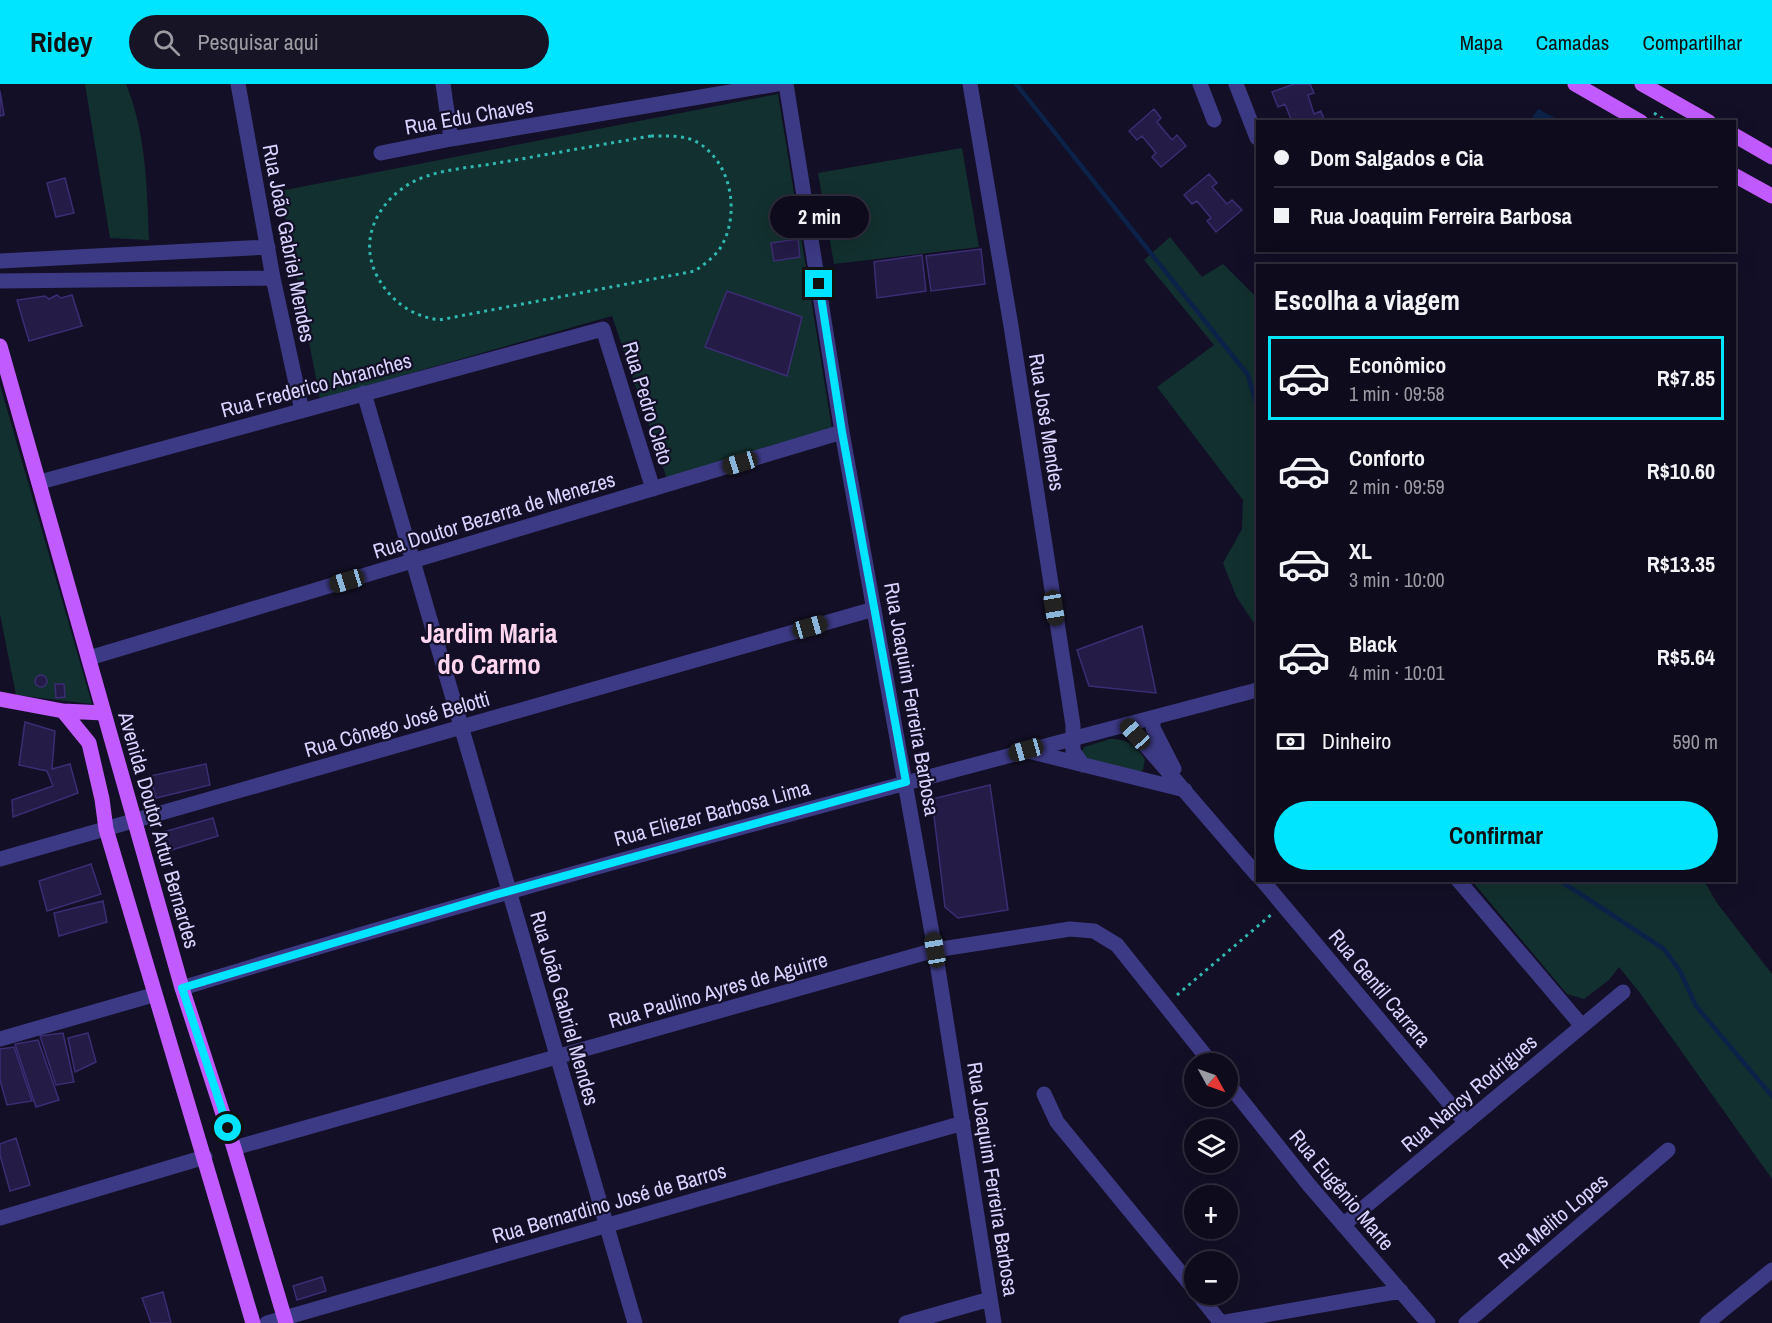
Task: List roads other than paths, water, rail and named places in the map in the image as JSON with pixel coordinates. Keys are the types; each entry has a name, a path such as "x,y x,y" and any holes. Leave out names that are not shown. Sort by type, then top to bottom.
{"main road":[{"path":"1575,84 1638,120"},
{"path":"1642,84 1705,120"},
{"path":"1736,136 1772,157"},
{"path":"1736,176 1772,196"},
{"name":"Avenida Doutor Artur Bernardes","path":"0,346 182,988 234,1148 285,1321"},
{"path":"0,700 63,711 104,713"},
{"name":"Avenida Doutor Artur Bernardes","path":"63,711 88,743 102,799 106,829 153,995 205,1157 253,1323"}],"street":[{"name":"Rua João Gabriel Mendes","path":"238,84 273,278 302,411"},
{"path":"443,84 451,139"},
{"name":"Rua Edu Chaves","path":"381,153 777,84"},
{"name":"Rua Joaquim Ferreira Barbosa","path":"786,84 842,432 935,950 994,1323"},
{"name":"Rua José Mendes","path":"970,84 1011,326 1073,738 1073,751 1083,765"},
{"path":"1200,84 1214,120"},
{"path":"1236,84 1256,135"},
{"path":"0,261 268,247"},
{"path":"0,281 273,278"},
{"name":"Rua Frederico Abranches","path":"40,482 603,329"},
{"name":"Rua Pedro Cleto","path":"603,329 653,489"},
{"name":"Rua João Gabriel Mendes","path":"364,393 635,1323"},
{"name":"Rua Doutor Bezerra de Menezes","path":"88,658 842,432"},
{"name":"Rua Cônego José Belotti","path":"0,859 874,609"},
{"name":"Rua Eliezer Barbosa Lima","path":"182,988 509,891 906,782 1256,690"},
{"path":"1153,718 1153,728 1185,790"},
{"path":"1127,724 1256,874"},
{"path":"1026,750 1185,790"},
{"name":"Rua Gentil Carrara","path":"1264,882 1466,1123"},
{"path":"1460,882 1582,1026"},
{"path":"935,950 1070,929 1094,931 1117,945 1203,1053"},
{"name":"Rua Paulino Ayres de Aguirre","path":"234,1148 935,950"},
{"name":"Rua Nancy Rodrigues","path":"1343,1225 1623,992"},
{"path":"0,1039 153,995"},
{"path":"1044,1094 1057,1122 1184,1277"},
{"name":"Rua Eugênio Marte","path":"1238,1096 1343,1225 1428,1323"},
{"name":"Rua Bernardino José de Barros","path":"267,1323 285,1321 963,1123"},
{"name":"Rua Melito Lopes","path":"1466,1323 1668,1150"},
{"path":"0,1218 205,1157"},
{"path":"1707,1323 1772,1270"},
{"path":"1207,1305 1221,1323 1291,1317 1401,1291"},
{"path":"906,1323 990,1299"}],"water":[{"path":"1538,109 1559,120 1531,120"}],"waterway":[{"path":"1016,84 1248,375 1256,403"},
{"path":"1562,882 1664,949 1680,971 1696,1006 1772,1096"}],"district":[{"name":"Jardim Maria do Carmo","path":"489,648"}]}
